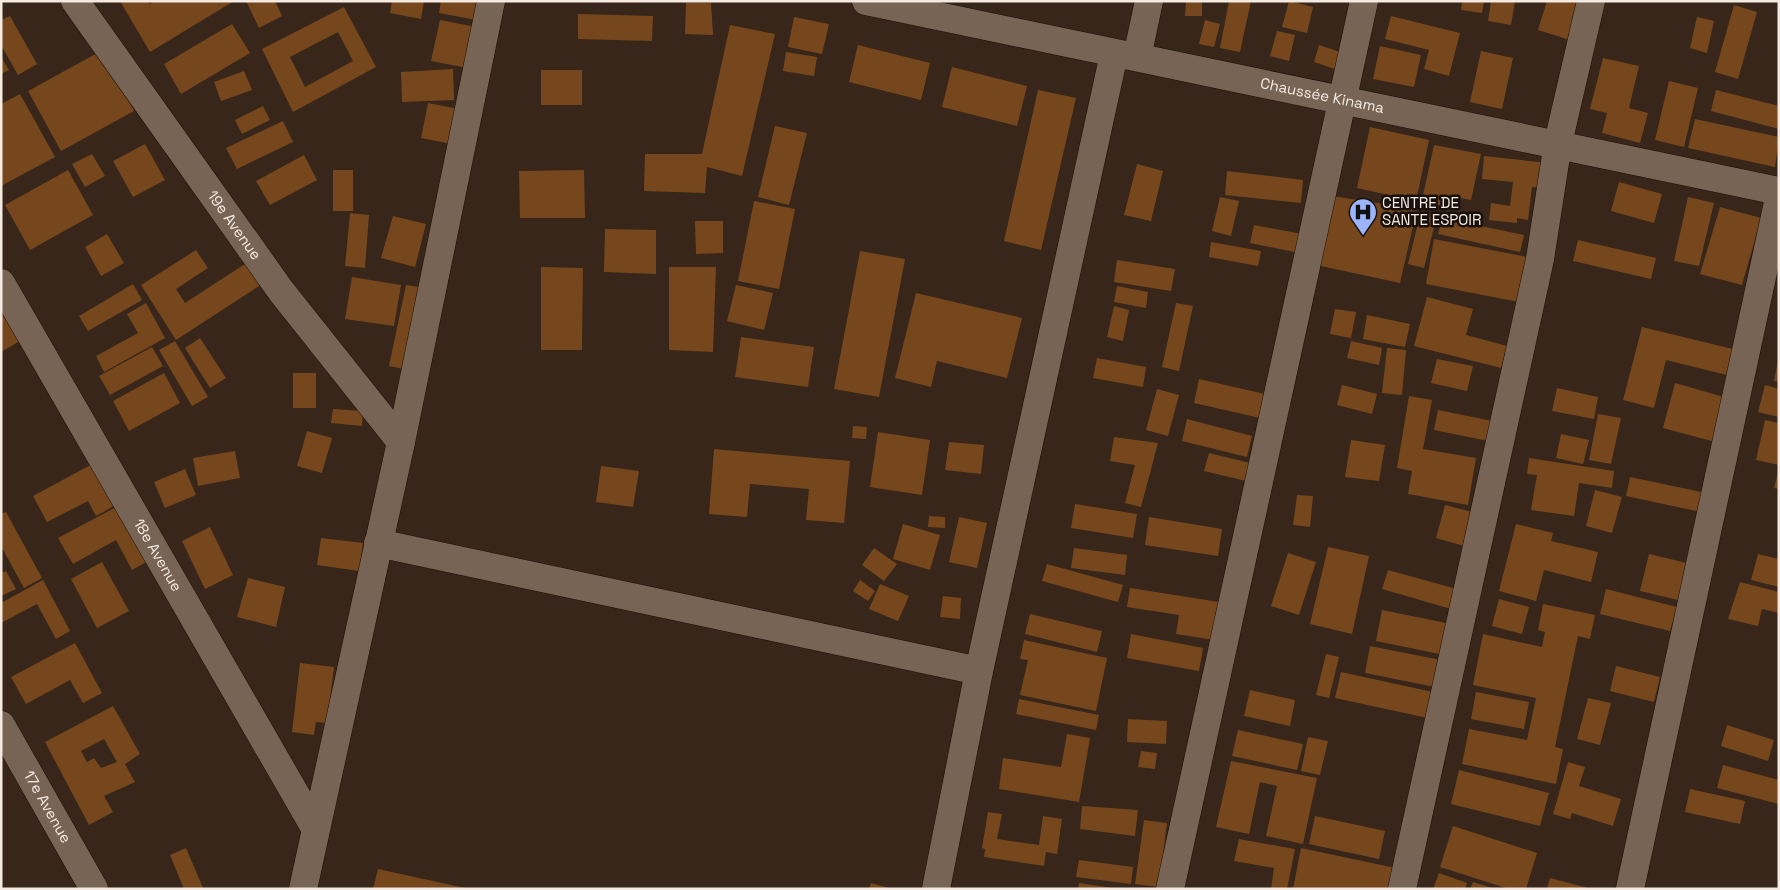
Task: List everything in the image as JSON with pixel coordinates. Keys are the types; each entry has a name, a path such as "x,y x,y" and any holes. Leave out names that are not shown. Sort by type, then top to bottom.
{"street":[{"name":"19e Avenue","path":"75,1 281,291 402,442"},
{"path":"303,889 378,542 402,442 491,1"},
{"name":"Chaussée Kinama","path":"866,1 1126,56 1558,143 1779,191"},
{"path":"936,889 979,671 1126,56 1149,1"},
{"path":"1170,889 1364,1"},
{"path":"1402,889 1540,259 1558,143 1591,1"},
{"path":"1630,889 1779,198"},
{"name":"18e Avenue","path":"1,283 315,828"},
{"path":"378,542 979,671"},
{"name":"17e Avenue","path":"1,724 94,889"}],"building":[{"path":"120,1 148,1 150,4 154,1 234,1 150,52"},
{"path":"246,1 275,1 282,16 259,28"},
{"path":"392,1 424,1 421,19 390,13"},
{"path":"441,1 486,1 482,21 439,13"},
{"path":"1186,1 1202,1 1202,16 1185,16"},
{"path":"1229,1 1251,1 1240,52 1220,48"},
{"path":"1289,1 1313,7 1307,33 1282,27"},
{"path":"1462,1 1484,1 1482,13 1461,10"},
{"path":"1491,1 1515,1 1511,25 1488,21"},
{"path":"1547,1 1584,1 1570,40 1538,30"},
{"path":"686,3 711,3 713,35 685,34"},
{"path":"1734,5 1757,12 1738,79 1715,72"},
{"path":"344,7 376,67 293,112 262,49","holes":["338,32 353,61 305,87 290,57"]},
{"path":"578,14 653,16 652,41 578,39"},
{"path":"10,16 37,64 18,75 1,45 1,20"},
{"path":"1391,16 1460,33 1449,76 1424,69 1429,50 1385,39"},
{"path":"794,17 829,24 822,54 788,47"},
{"path":"1697,17 1714,21 1707,53 1690,48"},
{"path":"440,20 481,28 473,69 431,61"},
{"path":"1205,20 1220,24 1214,47 1199,44"},
{"path":"232,24 250,53 181,94 164,64"},
{"path":"730,25 775,34 742,176 707,167 705,193 644,191 645,154 702,154"},
{"path":"1277,31 1295,35 1289,61 1270,56"},
{"path":"858,45 930,63 921,100 849,82"},
{"path":"1319,45 1343,53 1338,70 1314,62"},
{"path":"1380,46 1421,55 1414,87 1373,79"},
{"path":"101,51 134,111 61,151 28,91"},
{"path":"1481,51 1513,58 1502,109 1470,102"},
{"path":"786,52 817,57 814,76 783,71"},
{"path":"1,57 9,70 1,74"},
{"path":"1603,58 1639,66 1629,108 1648,113 1640,143 1602,133 1607,113 1590,109"},
{"path":"952,67 1027,86 1017,126 942,107"},
{"path":"453,69 454,100 402,102 401,72"},
{"path":"541,70 582,70 582,105 541,105"},
{"path":"244,71 252,90 221,101 214,82"},
{"path":"1669,81 1698,88 1684,147 1655,140"},
{"path":"1038,90 1076,98 1041,250 1004,241"},
{"path":"1716,90 1779,106 1779,129 1711,111"},
{"path":"20,94 55,157 1,186 1,104"},
{"path":"428,103 459,109 452,144 421,138"},
{"path":"263,106 270,120 242,134 235,120"},
{"path":"1695,119 1779,137 1775,167 1688,148"},
{"path":"283,121 293,142 237,169 226,148"},
{"path":"775,126 807,133 789,205 758,197"},
{"path":"1370,127 1429,140 1416,201 1357,188"},
{"path":"145,144 165,180 133,197 113,161"},
{"path":"1434,145 1481,154 1471,200 1450,196 1447,209 1421,204"},
{"path":"92,154 105,176 85,187 72,164"},
{"path":"304,155 317,180 270,205 256,181"},
{"path":"1484,156 1548,163 1545,188 1532,187 1528,220 1517,218 1517,223 1489,220 1491,203 1510,206 1513,182 1482,179"},
{"path":"1137,164 1163,171 1151,221 1124,215"},
{"path":"68,170 93,215 30,250 5,205"},
{"path":"333,170 353,170 353,211 333,211"},
{"path":"584,170 585,218 520,218 519,171"},
{"path":"1227,171 1303,180 1301,203 1225,195"},
{"path":"1619,182 1662,194 1654,223 1611,211"},
{"name":"CENTRE DE SANTE ESPOIR","path":"1325,195 1417,209 1400,283 1307,263"},
{"path":"1220,197 1239,201 1231,236 1212,231"},
{"path":"1688,197 1714,203 1699,266 1674,261"},
{"path":"754,201 795,209 779,289 738,281"},
{"path":"1720,207 1761,218 1742,285 1700,274"},
{"path":"1421,211 1437,215 1424,268 1408,264"},
{"path":"350,213 369,215 365,268 345,266"},
{"path":"393,216 426,224 415,267 381,258"},
{"path":"1442,218 1524,235 1520,252 1438,234"},
{"path":"695,221 723,221 723,253 696,254"},
{"path":"1254,225 1302,234 1299,253 1250,243"},
{"path":"605,229 656,230 656,274 604,272"},
{"path":"107,234 124,263 101,276 85,247"},
{"path":"1434,239 1533,258 1524,303 1426,284"},
{"path":"1578,240 1656,258 1651,279 1573,261"},
{"path":"1211,242 1261,251 1258,266 1209,257"},
{"path":"196,250 208,268 176,289 185,303 248,262 262,284 176,340 141,285"},
{"path":"860,251 905,259 879,397 834,389"},
{"path":"1117,260 1175,269 1171,291 1114,282"},
{"path":"541,267 583,268 582,350 541,350"},
{"path":"669,267 716,267 713,352 669,350"},
{"path":"352,277 401,285 394,326 345,319"},
{"path":"133,284 142,300 88,331 79,316"},
{"path":"406,285 425,288 409,370 389,366"},
{"path":"736,285 773,293 764,330 727,321"},
{"path":"1117,286 1148,292 1146,308 1114,302"},
{"path":"916,293 1022,318 1007,378 937,361 931,387 895,378"},
{"path":"1427,297 1473,309 1466,335 1507,346 1501,368 1414,346"},
{"path":"146,303 165,338 104,372 96,356 138,333 127,314"},
{"path":"1176,303 1193,306 1179,371 1162,367"},
{"path":"1114,306 1129,310 1123,341 1107,337"},
{"path":"1,307 20,341 1,352"},
{"path":"1335,309 1356,312 1351,338 1330,334"},
{"path":"1367,315 1410,324 1405,347 1363,339"},
{"path":"1642,327 1737,350 1731,376 1666,360 1654,408 1623,400"},
{"path":"741,337 814,347 808,387 735,377"},
{"path":"200,338 226,378 210,388 185,348"},
{"path":"175,341 208,397 192,406 159,350"},
{"path":"1351,341 1382,348 1379,365 1347,358"},
{"path":"152,347 163,366 110,395 99,376"},
{"path":"1387,348 1406,350 1402,395 1382,393"},
{"path":"1097,358 1146,367 1143,387 1093,378"},
{"path":"1437,359 1473,366 1467,391 1431,383"},
{"path":"1779,360 1779,382 1774,381"},
{"path":"164,373 180,403 129,431 113,401"},
{"path":"293,373 316,373 316,408 293,408"},
{"path":"1199,379 1265,394 1260,418 1194,403"},
{"path":"1675,383 1731,399 1719,443 1663,428"},
{"path":"1342,385 1377,394 1372,414 1337,405"},
{"path":"1765,385 1779,389 1779,417 1758,412"},
{"path":"1557,388 1598,397 1594,419 1552,411"},
{"path":"1157,389 1179,395 1168,436 1146,430"},
{"path":"1409,396 1432,400 1423,449 1476,458 1468,505 1408,494 1412,471 1397,468"},
{"path":"333,409 363,411 362,426 331,423"},
{"path":"1438,410 1492,421 1488,441 1434,430"},
{"path":"1598,414 1621,418 1611,464 1589,460"},
{"path":"1187,419 1252,436 1247,457 1182,441"},
{"path":"1765,420 1779,423 1779,465 1756,460"},
{"path":"853,426 867,427 866,439 852,438"},
{"path":"307,431 332,438 322,473 297,466"},
{"path":"878,432 930,440 922,495 870,487"},
{"path":"1561,434 1589,440 1583,464 1556,458"},
{"path":"1114,437 1158,443 1141,507 1125,503 1135,465 1110,461"},
{"path":"1351,440 1385,445 1379,481 1345,477"},
{"path":"949,442 984,445 981,474 945,470"},
{"path":"714,449 850,461 844,523 806,520 809,489 750,484 747,517 709,514"},
{"path":"235,451 240,478 198,486 193,458"},
{"path":"1209,453 1250,463 1246,481 1204,471"},
{"path":"1529,458 1614,471 1612,488 1579,483 1574,516 1531,510 1537,475 1527,474"},
{"path":"96,462 119,503 96,516 88,501 47,522 33,496"},
{"path":"601,466 639,471 633,507 596,502"},
{"path":"185,469 196,495 165,508 154,482"},
{"path":"1779,473 1779,489 1774,488"},
{"path":"1630,477 1706,493 1701,512 1626,496"},
{"path":"1595,490 1622,497 1612,533 1586,526"},
{"path":"1297,495 1313,496 1310,527 1293,525"},
{"path":"1075,504 1137,514 1133,538 1071,528"},
{"path":"120,505 150,560 132,570 116,540 73,564 58,538"},
{"path":"1445,505 1472,512 1464,546 1436,538"},
{"path":"6,512 42,578 24,588 1,546 1,514"},
{"path":"929,516 945,517 945,528 928,527"},
{"path":"959,517 987,523 977,568 949,562"},
{"path":"1149,517 1222,529 1218,556 1145,545"},
{"path":"903,524 940,535 930,570 893,559"},
{"path":"1516,524 1553,533 1551,541 1598,552 1591,582 1544,570 1536,601 1499,591"},
{"path":"210,527 233,575 205,589 182,541"},
{"path":"321,538 363,543 359,571 317,565"},
{"path":"1328,547 1369,556 1352,634 1310,624"},
{"path":"874,548 897,564 884,581 862,565"},
{"path":"1074,548 1127,555 1125,575 1071,568"},
{"path":"1288,553 1316,562 1299,615 1271,606"},
{"path":"1649,554 1691,564 1682,601 1640,591"},
{"path":"1758,554 1779,559 1779,587 1751,580"},
{"path":"102,562 129,611 97,628 71,579"},
{"path":"1047,564 1123,585 1118,602 1042,581"},
{"path":"1388,570 1464,591 1458,611 1382,589"},
{"path":"6,571 16,589 1,596 1,573"},
{"path":"248,578 285,587 276,627 237,617"},
{"path":"43,580 70,631 56,639 37,604 1,623 1,603"},
{"path":"860,580 875,591 868,601 853,591"},
{"path":"1740,582 1779,592 1779,613 1762,609 1758,626 1728,619"},
{"path":"880,584 909,596 898,621 869,609"},
{"path":"1130,588 1219,602 1214,640 1176,634 1179,615 1127,607"},
{"path":"1606,589 1677,607 1670,631 1600,614"},
{"path":"943,596 961,598 960,619 940,617"},
{"path":"1499,599 1529,607 1522,634 1492,626"},
{"path":"1543,604 1595,615 1590,639 1578,636 1555,747 1563,749 1556,784 1462,764 1469,729 1527,740 1536,698 1473,685 1483,634 1542,647 1545,632 1538,630"},
{"path":"1382,610 1456,625 1449,656 1376,641"},
{"path":"1030,614 1102,631 1097,652 1025,634"},
{"path":"1131,634 1203,648 1199,671 1127,658"},
{"path":"1024,640 1107,658 1096,711 1020,695 1028,660 1020,659"},
{"path":"75,643 102,693 83,703 70,680 26,704 11,677"},
{"path":"1370,646 1451,662 1445,689 1365,673"},
{"path":"1326,654 1339,657 1329,698 1316,695"},
{"path":"300,663 334,667 327,723 316,722 314,735 292,732"},
{"path":"1616,666 1660,677 1654,702 1610,691"},
{"path":"1341,672 1442,694 1437,720 1335,698"},
{"path":"1250,690 1295,700 1290,726 1244,716"},
{"path":"1476,692 1529,702 1524,729 1471,719"},
{"path":"1588,698 1611,703 1600,745 1577,739"},
{"path":"1019,699 1099,715 1096,730 1016,714"},
{"path":"113,706 140,754 125,764 135,782 104,796 113,812 89,825 45,742","holes":["104,739 117,762 101,768 94,758 87,762 81,751"]},
{"path":"1128,719 1167,721 1166,744 1127,742"},
{"path":"1727,725 1774,740 1768,761 1721,746"},
{"path":"1238,730 1303,744 1297,770 1232,756"},
{"path":"1067,734 1090,738 1079,802 999,789 1003,758 1061,767"},
{"path":"1308,737 1328,741 1320,775 1301,771"},
{"path":"1141,751 1157,753 1155,769 1138,767"},
{"path":"1231,761 1317,778 1303,844 1266,836 1277,786 1260,782 1249,834 1216,827"},
{"path":"1568,762 1585,767 1579,786 1621,799 1613,826 1572,813 1570,819 1553,814"},
{"path":"1723,765 1779,780 1779,804 1717,788"},
{"path":"1459,770 1549,793 1540,826 1451,804"},
{"path":"1690,789 1745,801 1740,824 1685,812"},
{"path":"1082,806 1138,810 1135,836 1080,829"},
{"path":"988,812 1002,814 997,839 1039,845 1043,816 1062,819 1057,854 1046,852 1044,866 984,857 985,849 982,848"},
{"path":"1315,816 1385,831 1379,859 1309,844"},
{"path":"1144,820 1167,823 1159,887 1135,884"},
{"path":"1453,826 1537,853 1526,889 1509,889 1440,867"},
{"path":"1239,839 1295,849 1287,889 1271,889 1274,868 1234,861"},
{"path":"186,848 202,889 184,889 170,855"},
{"path":"1301,848 1400,869 1396,889 1293,889"},
{"path":"1079,860 1133,867 1131,884 1076,877"},
{"path":"378,869 465,888 465,889 373,889"},
{"path":"1439,873 1467,883 1465,889 1433,889"},
{"path":"1550,878 1588,888 1588,889 1547,889"},
{"path":"1473,882 1493,888 1493,889 1470,889"},
{"path":"871,883 889,888 889,889 869,889"},
{"path":"1079,883 1113,888 1113,889 1078,889"}],"place":[{"name":"CENTRE DE SANTE ESPOIR","path":"1363,236"}]}
